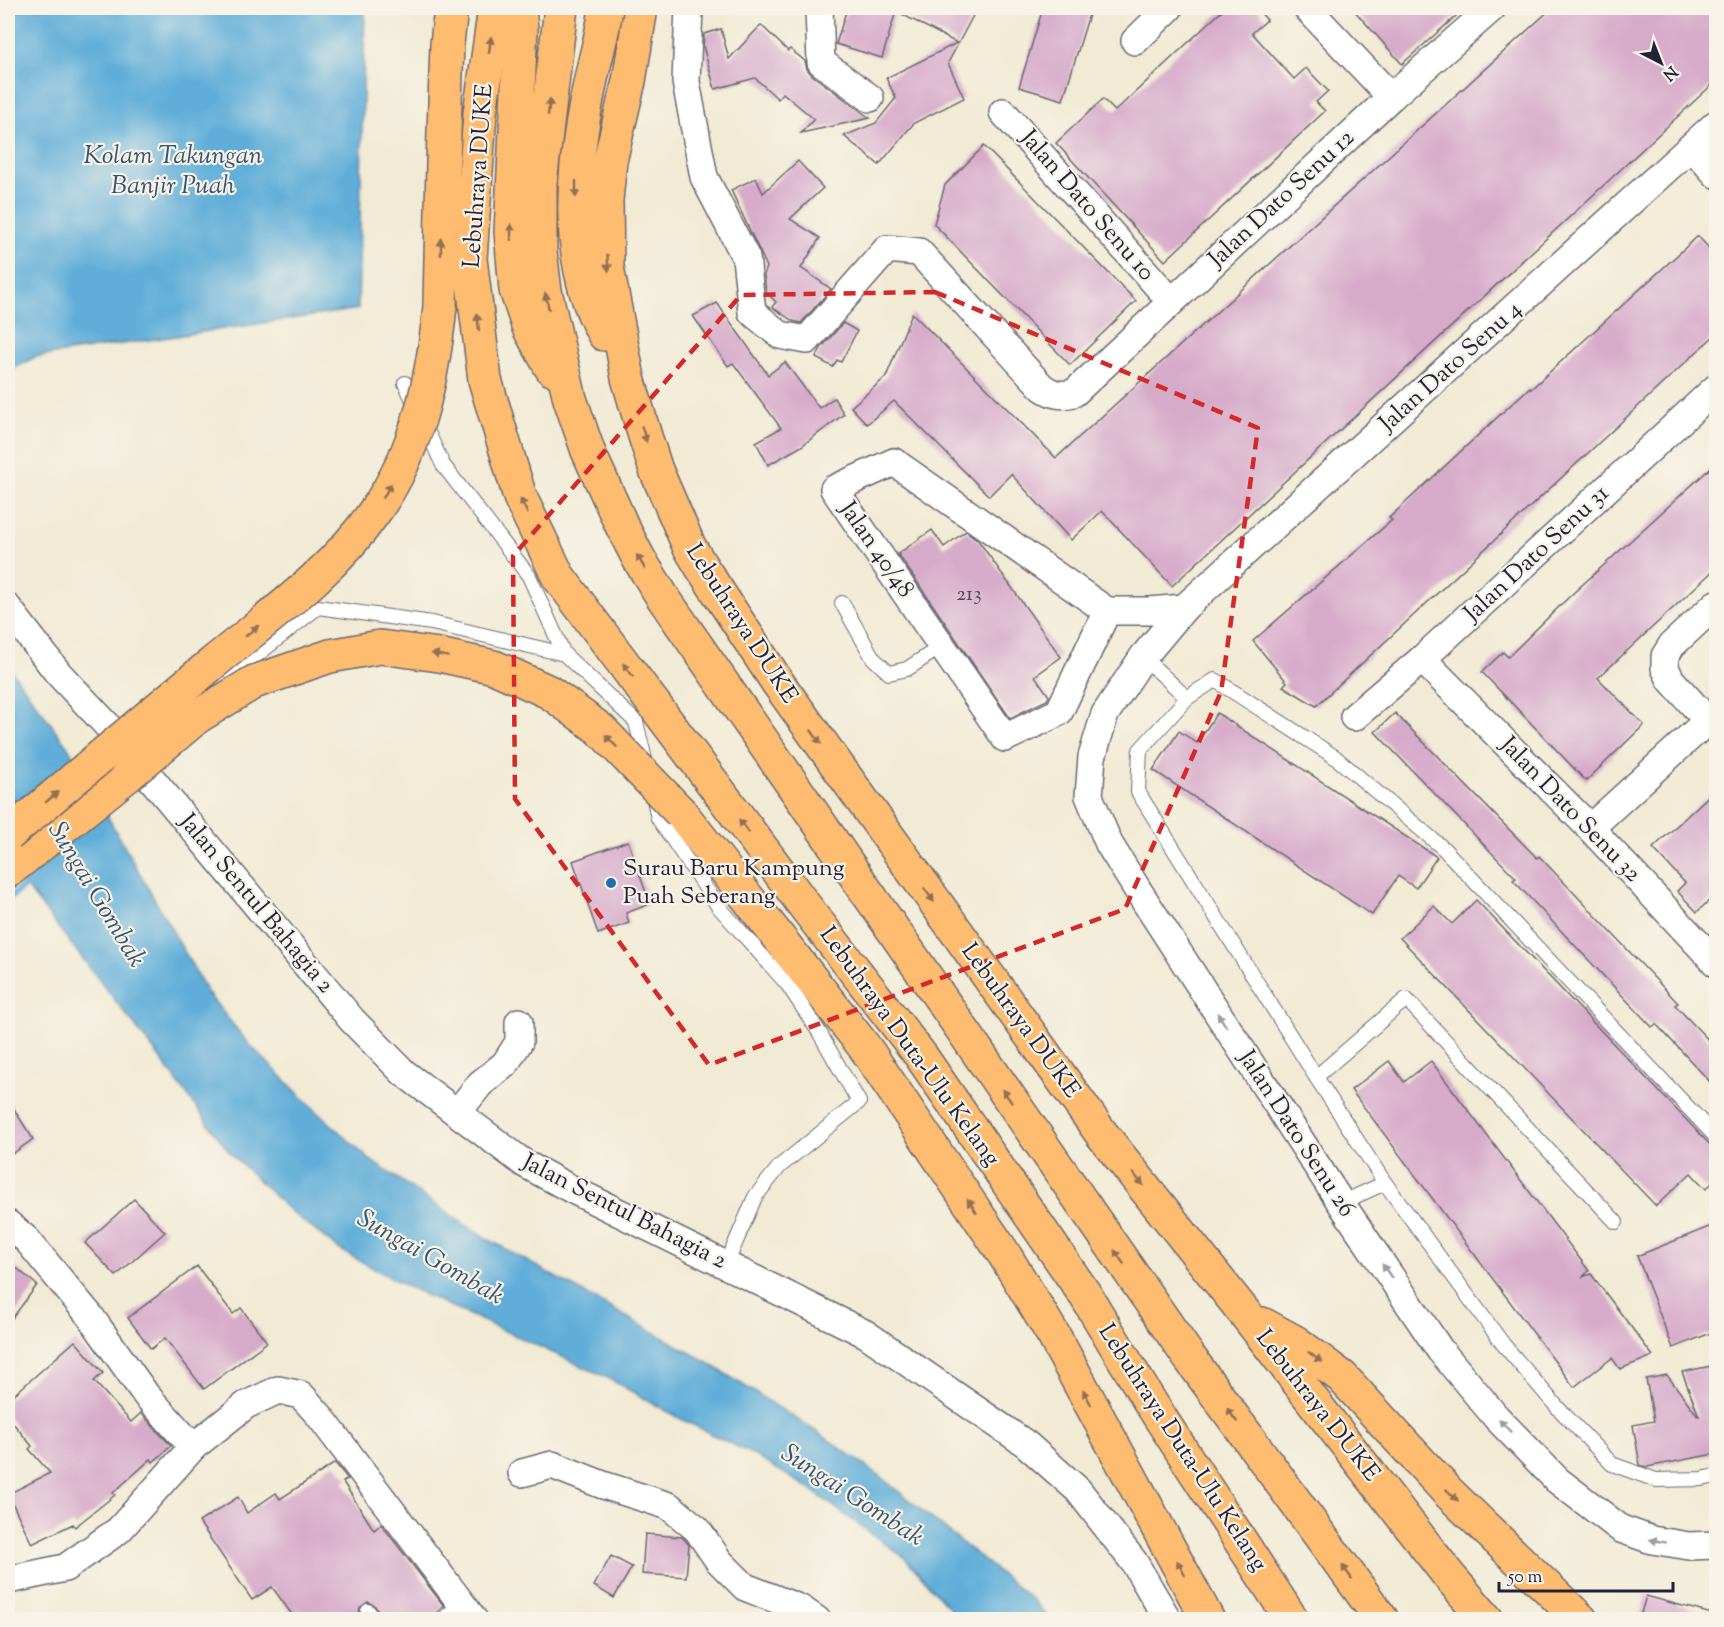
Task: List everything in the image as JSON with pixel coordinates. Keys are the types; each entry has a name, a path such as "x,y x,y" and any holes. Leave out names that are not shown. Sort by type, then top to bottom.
{"highway":[{"path":"433,8 447,44"},
{"path":"8,835 326,571 376,511 399,470 418,427 436,349 440,306 442,162 447,44 451,8"},
{"name":"Lebuhraya DUKE","path":"485,380 470,259 480,113 495,8"},
{"path":"519,8 521,28 511,232 516,291 529,328 570,399"},
{"path":"561,8 540,183 540,251 545,291 570,399"},
{"path":"606,8 576,163 576,234 582,276 596,320 628,378"},
{"path":"629,81 641,8"},
{"path":"628,378 607,267 606,200 610,161 629,81 651,8"},
{"name":"Lebuhraya DUKE","path":"628,378 656,470 676,518 701,566 778,683 1101,1133 1449,1576 1487,1620"},
{"name":"Lebuhraya Duta-Ulu Kelang","path":"485,380 520,497 558,576 807,909 921,1056 1023,1240 1150,1402 1292,1620"},
{"name":"Lebuhraya DUKE","path":"570,399 588,452 610,500 639,559 663,596 1189,1357 1382,1620"},
{"path":"8,871 197,717 254,682 330,656 380,647 439,655 494,667 549,692 600,729 760,896 892,1064 1023,1240 1054,1336 1208,1620"},
{"path":"1247,1316 1295,1342 1342,1377 1448,1492 1581,1620"}],"street":[{"name":"Jalan Dato Senu 12","path":"689,8 686,82 704,177 746,258 752,312 780,335 807,340 887,249 919,252 1042,387 1062,396 1074,393 1391,97 1492,8"},
{"path":"819,8 821,62 870,98"},
{"path":"1135,41 1169,8"},
{"path":"1307,8 1391,97"},
{"name":"Jalan Dato Senu 10","path":"1003,112 1171,301"},
{"name":"Jalan Dato Senu 4","path":"1184,608 1716,124"},
{"path":"1692,147 1716,174"},
{"name":"Jalan Dato Senu 31","path":"1354,717 1422,659 1716,388"},
{"name":"Jalan 40/48","path":"894,462 1107,611 1059,712 1005,738 942,646 834,489 894,462"},
{"path":"1590,828 1712,717 1671,680 1665,669 1665,656 1672,645 1716,604"},
{"name":"Jalan Sentul Bahagia 2","path":"8,608 58,673 134,750 352,1020 404,1073 525,1164 573,1190 866,1334 1026,1444 1078,1491 1134,1562 1168,1620"},
{"path":"1107,611 1184,608"},
{"name":"Jalan Dato Senu 26","path":"1184,608 1143,657 1106,714 1092,757 1089,796 1109,844 1341,1203 1440,1350 1496,1417 1557,1480 1621,1529 1652,1540 1689,1546 1716,1545"},
{"name":"Jalan Dato Senu 32","path":"1422,659 1714,954"},
{"path":"457,1113 480,1084 505,1064 519,1042 519,1022"},
{"path":"8,1224 27,1240 76,1299 146,1395 193,1448"},
{"path":"8,1580 65,1568 119,1530 193,1448 246,1406 278,1390 301,1395 319,1415 459,1614"},
{"path":"522,1473 552,1465 603,1485 669,1506 697,1529 719,1561 745,1587 801,1609 817,1620"}],"lane":[{"path":"405,383 443,465 529,576 564,654 636,722 658,818 718,906 788,984 819,1032 859,1102 780,1166 754,1197 726,1265"},
{"path":"842,603 873,658 889,673 908,669 942,646"},
{"path":"162,728 318,608 432,623 564,654"},
{"path":"1143,657 1187,698"},
{"path":"1716,1137 1443,848 1335,756 1215,680 1187,698 1140,750 1138,792 1385,1183 1503,1344 1558,1408 1612,1464 1656,1480 1702,1479 1716,1476"},
{"path":"1316,1077 1406,999 1616,1222"},
{"path":"1341,1203 1385,1183"}],"highlighted area":[{"path":"935,292 1258,428 1221,692 1125,909 709,1065 515,799 513,556 741,295"}],"water":[{"name":"Kolam Takungan Banjir Puah","path":"30,8 365,8 358,309 35,357 8,372 8,11"},
{"name":"Sungai Gombak","path":"8,666 68,747 209,995 248,1043 369,1159 479,1234 705,1361 819,1433 877,1474 1035,1602 1049,1619 959,1619 906,1559 807,1487 750,1453 683,1420 606,1377 406,1286 339,1249 290,1211 230,1153 160,1058 8,863"}],"building":[{"path":"847,8 977,8 948,63 964,98 914,123 879,165 844,136 876,123 896,98 886,78 957,43 896,11 882,58 836,44"},
{"path":"1043,8 1091,8 1063,100 1019,87"},
{"path":"1225,8 1256,8 1267,20 1252,33 1294,79 1306,68 1328,91 1316,102 1325,111 1165,261 1056,143 1103,99 1115,111"},
{"path":"1352,8 1465,8 1402,64"},
{"path":"1552,8 1716,8 1716,81 1172,586 1102,511 1071,540 1011,474 989,496 894,401 867,424 851,407 886,377 912,313 1056,458"},
{"path":"761,25 788,51 790,49 805,61 812,75 870,118 801,133 814,119 783,93 778,99 755,78 715,89 703,46 704,34 721,29 729,59"},
{"path":"984,146 1136,301 1070,365 934,224 945,185"},
{"path":"798,161 823,188 790,219 820,238 801,268 831,289 801,323 793,321 772,307 776,302 766,292 764,275 767,267 731,190 756,178 763,193"},
{"path":"1698,236 1716,256 1716,334 1316,706 1283,686 1287,682 1253,641 1392,520 1389,518 1530,387 1531,389"},
{"path":"717,303 768,375 785,362 819,408 834,398 844,414 800,447 768,465 756,442 781,428 733,363 728,366 693,316"},
{"path":"843,323 857,331 841,362 837,360 833,367 816,358 821,348"},
{"path":"1716,463 1716,568 1598,678 1644,725 1586,781 1482,672 1503,652 1508,657 1570,596"},
{"path":"932,530 944,547 966,531 978,540 1061,657 1035,676 1049,696 1047,700 1010,718 898,554"},
{"path":"1217,713 1437,857 1416,888 1398,876 1372,915 1153,770 1179,731 1197,743"},
{"path":"1395,713 1537,858 1539,856 1678,1003 1675,1005 1716,1048 1716,1088 1656,1024 1652,1027 1513,880 1516,878 1375,732"},
{"path":"1716,789 1716,894 1697,912 1677,891 1685,883 1653,848"},
{"name":"Surau Baru Kampung Puah Seberang","path":"628,841 650,904 626,913 629,923 598,934 573,861"},
{"path":"1476,900 1716,1151 1716,1179 1706,1189 1691,1173 1656,1206 1400,938 1434,906 1452,924"},
{"path":"1389,1061 1404,1082 1431,1061 1589,1271 1582,1277 1591,1274 1653,1356 1620,1369 1612,1358 1574,1387 1351,1090"},
{"path":"8,1100 33,1139 8,1157"},
{"path":"134,1199 165,1232 116,1276 85,1243"},
{"path":"1716,1224 1716,1331 1673,1348 1637,1256"},
{"path":"8,1261 37,1285 8,1324"},
{"path":"197,1266 233,1314 241,1308 267,1342 204,1389 165,1338 151,1349 128,1318"},
{"path":"75,1341 103,1373 94,1381 131,1422 141,1413 171,1446 153,1462 151,1459 113,1493 115,1495 75,1527 73,1524 32,1544 8,1494 50,1473 29,1449 32,1446 8,1417 8,1400"},
{"path":"1716,1365 1716,1456 1714,1454 1647,1467 1640,1465 1633,1425 1654,1421 1646,1379 1667,1375 1699,1416 1682,1372"},
{"path":"335,1463 348,1479 343,1482 374,1530 381,1524 444,1606 427,1620 383,1620 375,1606 368,1602 360,1608 359,1612 363,1620 296,1620 272,1587 252,1600 199,1522 238,1497 247,1513 276,1493 280,1499"},
{"path":"645,1534 682,1537 685,1540 689,1545 686,1577 642,1574"},
{"path":"611,1556 632,1567 614,1598 594,1586"},
{"path":"1646,1596 1712,1614 1711,1620 1639,1620"}],"waterway":[{"path":"8,899 31,880"}],"place":[{"name":"Surau Baru Kampung Puah Seberang","path":"611,883"}]}
